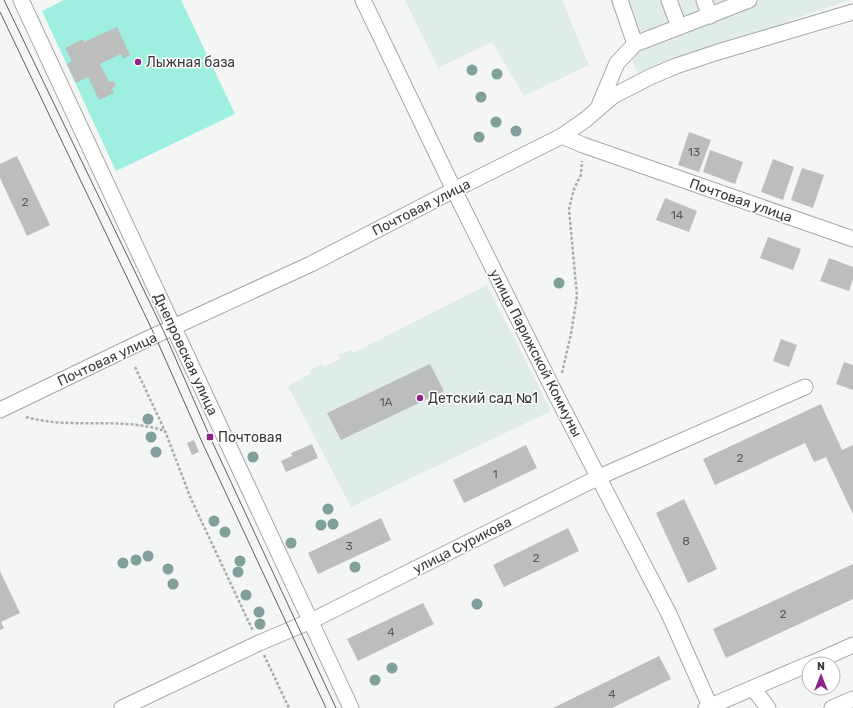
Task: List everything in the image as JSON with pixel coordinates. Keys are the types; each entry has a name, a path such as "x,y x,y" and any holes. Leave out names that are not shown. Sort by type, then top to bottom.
{"street":[{"name":"Днепровская улица","path":"21,0 173,328 352,708"},
{"name":"улица Парижской Коммуны","path":"363,0 454,190 556,395 669,614 708,707"},
{"path":"620,0 635,44"},
{"path":"669,0 679,27"},
{"path":"704,0 710,16"},
{"path":"598,107 617,63 635,44 749,0"},
{"path":"562,136 585,120 598,107 613,96 676,66 853,12"},
{"name":"Почтовая улица","path":"0,410 143,341 311,264 562,136 583,145 853,239"},
{"name":"улица Сурикова","path":"122,708 258,643 311,621 598,477 805,387"},
{"path":"828,656 853,645"},
{"path":"708,707 801,667"},
{"path":"752,688 768,708"},
{"path":"832,708 853,699"}],"path":[{"path":"556,395 575,316 576,296 569,210 574,189 581,175 583,145"},
{"path":"135,367 165,431 191,500 289,708"},
{"path":"26,417 42,422 122,424 144,426 165,431"}],"shaded area":[{"path":"405,0 562,0 589,65 524,96 492,42 438,68"},
{"path":"610,0 850,0 637,73"},
{"name":"Детский сад №1","path":"487,285 551,411 351,507 288,386 311,373 310,370 322,364 324,367 340,359 338,355 351,350 353,353"}],"green space":[{"name":"Лыжная база","path":"64,0 181,0 235,114 116,171 42,11"}],"building":[{"path":"117,27 130,55 123,59 121,54 100,64 109,82 113,81 116,86 112,88 114,93 99,100 88,77 76,83 67,64 72,61 65,48 83,39 84,42"},
{"path":"689,132 711,140 699,172 678,165"},
{"path":"710,150 743,162 735,184 703,172"},
{"path":"17,156 50,225 27,236 0,178 0,164"},
{"path":"773,159 794,167 783,200 761,192"},
{"path":"802,168 824,175 813,208 791,200"},
{"path":"665,198 697,211 689,232 656,220"},
{"path":"768,237 801,249 793,270 760,258"},
{"path":"829,258 853,267 853,279 849,291 820,281"},
{"path":"781,339 797,345 789,367 773,361"},
{"path":"844,362 853,365 853,390 836,384"},
{"path":"430,364 444,391 341,440 327,413"},
{"path":"821,404 842,450 853,445 853,514 826,457 814,462 805,443 715,485 703,459"},
{"path":"194,440 199,452 192,455 187,443"},
{"path":"312,444 318,458 286,472 281,461 292,456 291,453"},
{"path":"526,445 537,468 464,503 453,480"},
{"path":"684,499 717,569 688,583 656,513"},
{"path":"381,518 391,540 318,574 308,553"},
{"path":"568,528 579,551 504,587 493,565"},
{"path":"853,564 853,599 726,658 713,629"},
{"path":"0,571 20,613 1,622 4,628 0,630"},
{"path":"423,603 434,624 358,661 347,639"},
{"path":"659,656 671,679 612,708 553,708"}],"tram line":[{"path":"4,0 164,332 210,437 336,708"},
{"path":"0,12 155,336 202,442 326,708"}],"place":[{"name":"Лыжная база","path":"138,62"},
{"name":"Детский сад №1","path":"420,398"},
{"name":"Почтовая","path":"210,437"}]}
